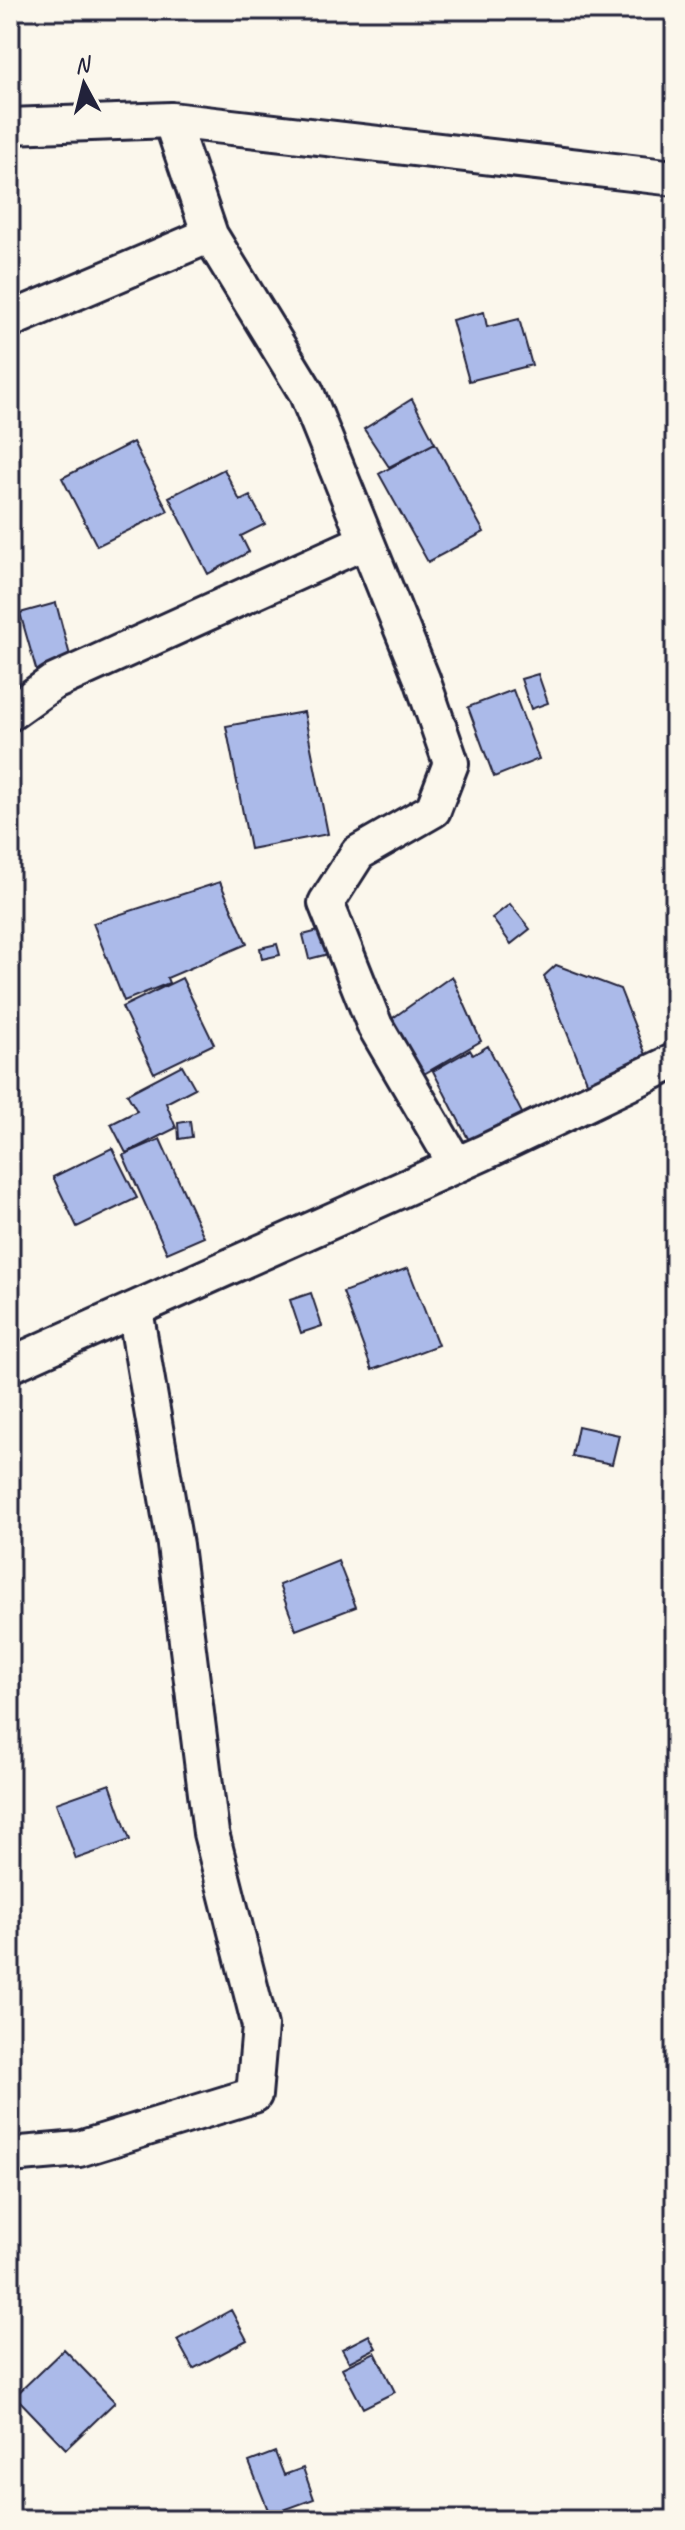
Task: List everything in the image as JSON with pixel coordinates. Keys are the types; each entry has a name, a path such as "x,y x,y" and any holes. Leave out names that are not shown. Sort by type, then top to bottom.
{"street":[{"path":"171,120 210,235 306,392 422,679 451,763 433,810 358,853 326,903 375,1026 456,1165"},
{"path":"10,126 171,120 675,178"},
{"path":"10,320 210,235"},
{"path":"10,713 52,683 366,541"},
{"path":"10,1365 456,1165 675,1061"},
{"path":"10,2155 79,2149 254,2095 260,2026 211,1833 175,1545 135,1310"}],"building":[{"path":"484,312 487,327 519,319 532,365 469,381 452,320"},
{"path":"412,399 435,443 389,467 364,429"},
{"path":"133,442 168,511 97,546 62,478"},
{"path":"435,443 484,532 428,562 379,474"},
{"path":"224,469 240,501 250,496 265,524 241,536 249,552 208,574 169,497"},
{"path":"56,603 73,667 38,676 20,613"},
{"path":"538,674 548,703 531,709 521,679"},
{"path":"513,690 539,759 494,777 468,707"},
{"path":"304,712 328,834 250,849 226,726"},
{"path":"220,882 247,944 167,978 169,983 124,1001 93,923"},
{"path":"510,904 530,929 511,944 492,918"},
{"path":"334,927 340,951 309,959 303,935"},
{"path":"277,944 280,955 262,959 260,948"},
{"path":"556,965 620,989 650,1065 590,1089 544,976"},
{"path":"452,976 481,1041 417,1078 383,1025"},
{"path":"182,978 214,1044 154,1073 122,1007"},
{"path":"488,1046 525,1119 473,1148 433,1071 470,1050 473,1055"},
{"path":"182,1065 195,1088 166,1103 176,1128 126,1153 111,1124 137,1111 127,1094"},
{"path":"190,1121 192,1137 179,1139 178,1123"},
{"path":"160,1139 204,1237 167,1253 123,1155"},
{"path":"112,1148 137,1198 77,1227 53,1177"},
{"path":"408,1268 438,1345 372,1370 343,1292"},
{"path":"311,1293 322,1326 301,1333 290,1300"},
{"path":"578,1426 619,1435 612,1464 572,1456"},
{"path":"338,1561 356,1607 296,1630 279,1585"},
{"path":"110,1784 130,1840 76,1859 56,1803"},
{"path":"231,2310 247,2340 193,2369 177,2340"},
{"path":"369,2335 376,2348 349,2362 342,2349"},
{"path":"64,2349 115,2402 66,2449 15,2396"},
{"path":"375,2352 395,2392 363,2408 342,2368"},
{"path":"275,2452 284,2475 303,2468 314,2499 270,2515 249,2462"}]}
